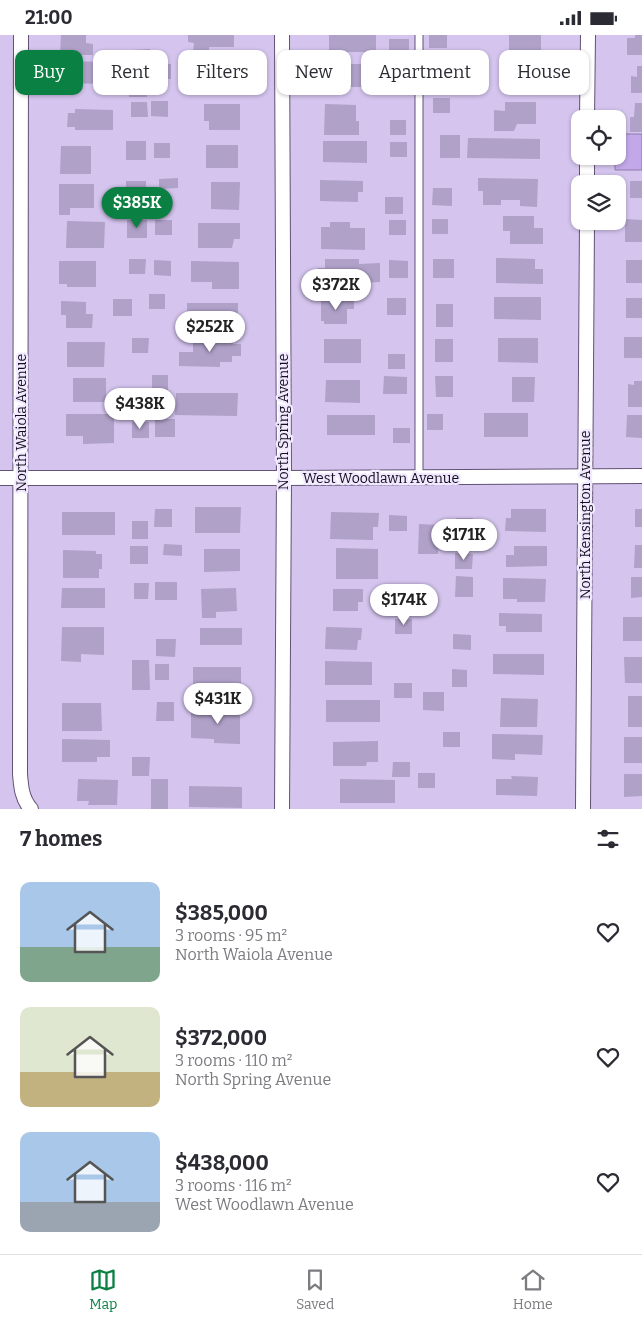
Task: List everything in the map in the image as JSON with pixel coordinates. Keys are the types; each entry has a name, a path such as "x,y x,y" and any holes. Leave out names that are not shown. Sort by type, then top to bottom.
{"street":[{"name":"North Waiola Avenue","path":"21,35 20,774 21,791 31,809"},
{"name":"North Spring Avenue","path":"282,35 284,478 282,809"},
{"path":"587,110 588,35"},
{"name":"North Kensington Avenue","path":"583,809 587,230"},
{"name":"West Woodlawn Avenue","path":"0,477 420,478 642,476"}],"lane":[{"path":"419,35 420,478"}],"shaded area":[{"path":"626,134 642,134 642,170 615,170 615,165 626,165"}],"building":[{"path":"61,35 86,35 86,43 93,44 93,55 83,55 83,50 60,50"},
{"path":"188,35 234,35 234,47 209,47 209,50 193,50 194,43 188,42"},
{"path":"329,35 376,35 376,50 351,52 351,50 329,50"},
{"path":"429,35 447,35 447,48 429,48"},
{"path":"509,35 541,35 541,50 509,50"},
{"path":"635,35 642,35 642,55 627,55 627,38 635,38"},
{"path":"389,39 409,39 409,50 389,50"},
{"path":"83,61 93,62 93,84 83,83"},
{"path":"168,64 171,64 171,79 168,79"},
{"path":"351,64 361,64 361,87 351,87"},
{"path":"637,66 642,66 642,93 631,93 631,76 637,77"},
{"path":"129,95 147,95 147,97 129,97"},
{"path":"433,98 450,98 450,113 433,113"},
{"path":"151,101 168,101 168,117 151,116"},
{"path":"131,102 147,102 148,117 131,117"},
{"path":"505,102 536,102 536,124 517,124 514,131 494,131 494,110 505,111"},
{"path":"635,103 642,103 642,132 630,132 630,117 634,117"},
{"path":"204,104 240,104 240,130 209,130 209,121 204,121"},
{"path":"325,104 356,105 356,121 359,121 359,135 324,135"},
{"path":"75,109 113,110 113,130 75,130 75,127 67,127 68,113 75,113"},
{"path":"390,120 406,120 406,135 390,135"},
{"path":"440,135 460,135 460,158 440,158"},
{"path":"468,138 540,139 540,159 467,158"},
{"path":"126,141 146,141 146,160 126,160"},
{"path":"323,141 367,141 367,163 323,162"},
{"path":"390,142 407,142 407,157 390,157"},
{"path":"154,143 170,143 170,158 154,158"},
{"path":"206,145 238,145 238,168 206,168"},
{"path":"61,146 91,146 91,174 60,174"},
{"path":"178,178 178,188 159,189 159,179"},
{"path":"478,178 538,179 537,207 520,206 520,200 501,200 501,205 483,205 483,191 478,191"},
{"path":"320,180 363,181 363,192 358,192 358,202 320,201"},
{"path":"126,181 146,181 146,199 126,199"},
{"path":"630,181 642,181 642,198 630,198"},
{"path":"211,182 240,182 239,210 211,209"},
{"path":"59,184 94,184 94,208 70,208 70,215 59,215"},
{"path":"433,188 452,188 452,206 432,205"},
{"path":"385,197 403,197 403,214 385,214"},
{"path":"503,216 534,216 534,228 543,228 543,244 510,244 510,231 503,231"},
{"path":"432,219 448,219 448,234 432,234"},
{"path":"626,219 642,220 642,242 625,242"},
{"path":"127,220 147,220 147,238 127,238"},
{"path":"155,220 172,220 172,235 155,235"},
{"path":"389,220 406,220 406,235 389,235"},
{"path":"67,221 105,222 104,248 66,248"},
{"path":"330,222 350,222 350,228 365,228 365,250 321,249 321,227 330,227"},
{"path":"198,223 240,223 240,239 234,239 232,248 198,248"},
{"path":"496,258 535,259 535,269 543,269 543,284 496,283"},
{"path":"129,259 146,259 145,274 129,274"},
{"path":"325,259 359,259 359,264 380,263 380,282 325,285 324,279 318,280 318,268 325,268"},
{"path":"433,259 454,259 454,278 433,278"},
{"path":"154,260 171,261 171,276 154,275"},
{"path":"389,260 408,261 408,278 389,278"},
{"path":"626,260 642,260 642,283 626,283"},
{"path":"59,261 96,261 96,287 67,287 67,284 59,284"},
{"path":"191,261 239,262 239,289 212,289 212,282 191,282"},
{"path":"149,294 165,294 165,309 149,309"},
{"path":"494,297 541,297 541,320 494,319"},
{"path":"387,298 406,298 406,315 387,315"},
{"path":"626,298 642,298 642,318 626,318"},
{"path":"113,299 132,299 132,316 113,316"},
{"path":"321,300 354,301 354,309 347,309 347,324 324,324 324,321 321,321"},
{"path":"61,301 86,302 86,314 93,314 92,328 66,328 66,315 61,315"},
{"path":"187,303 238,303 238,324 187,323"},
{"path":"436,304 453,304 453,327 436,327"},
{"path":"624,337 642,337 642,358 624,358"},
{"path":"132,338 149,338 148,353 132,353"},
{"path":"498,338 538,338 538,363 498,362"},
{"path":"193,339 233,340 233,344 241,344 241,356 232,356 232,362 220,362 220,367 179,366 179,352 193,352"},
{"path":"324,339 361,339 361,363 324,363"},
{"path":"435,339 453,339 453,362 435,362"},
{"path":"67,342 105,342 104,367 67,367"},
{"path":"388,354 405,354 405,369 388,369"},
{"path":"152,375 168,375 168,390 152,390"},
{"path":"384,376 407,377 407,394 383,394"},
{"path":"435,376 453,376 453,397 436,397"},
{"path":"512,377 535,377 534,402 512,402"},
{"path":"73,378 106,378 106,402 73,402"},
{"path":"326,380 360,380 360,403 325,402"},
{"path":"634,381 642,381 642,407 628,407 628,384 634,385"},
{"path":"176,393 238,393 237,416 175,415"},
{"path":"130,394 147,395 147,410 130,410"},
{"path":"155,411 162,411 162,419 175,419 175,437 155,437"},
{"path":"484,413 528,413 528,437 484,437"},
{"path":"66,414 114,414 114,443 83,444 83,436 66,436"},
{"path":"427,414 443,414 443,430 427,430"},
{"path":"327,415 375,415 375,435 327,435"},
{"path":"627,415 642,415 642,438 626,437"},
{"path":"132,422 149,422 149,438 132,438"},
{"path":"393,428 410,428 410,443 393,443"},
{"path":"195,507 241,507 240,533 195,533"},
{"path":"155,509 172,509 172,527 154,527"},
{"path":"511,509 546,509 546,532 505,531 506,518 511,518"},
{"path":"635,509 642,509 642,527 635,527"},
{"path":"62,512 115,512 115,535 62,535"},
{"path":"331,512 379,513 378,527 373,527 373,540 330,539"},
{"path":"389,515 407,516 407,531 389,531"},
{"path":"456,518 473,518 473,533 456,533"},
{"path":"132,521 148,521 148,539 132,539"},
{"path":"419,524 439,525 438,554 418,554"},
{"path":"164,544 182,545 182,556 163,555"},
{"path":"635,545 642,545 642,568 634,568"},
{"path":"130,546 148,546 148,564 130,564"},
{"path":"514,546 547,546 547,566 506,567 506,555 514,555"},
{"path":"336,548 378,549 378,579 336,579"},
{"path":"204,549 240,549 240,571 204,572"},
{"path":"63,550 96,551 96,554 102,554 102,569 99,569 99,578 63,578"},
{"path":"455,553 473,554 472,569 455,569"},
{"path":"456,576 473,577 473,597 455,597"},
{"path":"631,577 642,577 642,597 631,598"},
{"path":"503,578 546,579 545,602 517,602 517,599 503,599"},
{"path":"155,582 177,582 177,600 155,600"},
{"path":"134,583 149,583 148,599 134,599"},
{"path":"414,587 432,587 431,602 414,602"},
{"path":"62,588 105,588 105,608 61,608"},
{"path":"236,588 237,611 216,612 216,618 202,618 201,589"},
{"path":"333,589 363,589 363,602 358,602 358,611 333,611"},
{"path":"499,613 542,614 542,632 506,632 506,626 499,626"},
{"path":"623,617 642,617 642,641 623,641"},
{"path":"395,619 412,619 412,634 395,634"},
{"path":"62,627 104,627 104,655 81,654 81,662 61,661"},
{"path":"326,627 362,628 361,640 358,640 357,650 325,649"},
{"path":"200,628 242,628 242,645 200,645"},
{"path":"453,634 471,635 471,650 453,649"},
{"path":"156,639 176,639 175,657 156,656"},
{"path":"493,654 544,654 544,675 493,674"},
{"path":"624,657 642,657 642,683 625,683"},
{"path":"132,660 149,660 150,690 132,690"},
{"path":"325,661 372,662 372,685 325,685"},
{"path":"155,664 169,664 169,680 155,680"},
{"path":"193,667 241,667 241,690 193,689"},
{"path":"452,669 467,670 467,687 452,687"},
{"path":"394,683 412,683 412,698 394,698"},
{"path":"423,692 444,692 444,711 423,710"},
{"path":"628,696 642,696 642,727 628,727"},
{"path":"501,698 538,699 537,727 500,727"},
{"path":"326,700 380,700 380,722 326,722"},
{"path":"157,702 174,702 174,721 156,721"},
{"path":"62,703 101,703 102,731 62,731"},
{"path":"213,706 240,706 240,744 214,743 214,739 191,738 191,712 213,712"},
{"path":"443,732 460,732 460,747 443,747"},
{"path":"492,734 543,735 542,755 515,754 515,760 492,759"},
{"path":"624,737 642,737 642,763 624,763"},
{"path":"62,739 110,740 110,757 97,757 97,762 62,762"},
{"path":"378,741 378,762 367,762 366,766 333,766 333,742"},
{"path":"132,757 150,757 149,776 132,776"},
{"path":"393,762 410,762 410,777 392,777"},
{"path":"418,773 435,773 435,788 418,788"},
{"path":"624,774 642,774 642,796 624,797"},
{"path":"511,776 538,777 537,796 496,795 496,779 512,779"},
{"path":"78,779 118,780 117,805 88,805 89,801 77,801"},
{"path":"151,779 168,779 168,809 151,809"},
{"path":"340,779 395,780 395,803 340,803"},
{"path":"189,786 242,787 242,808 189,807"}]}
